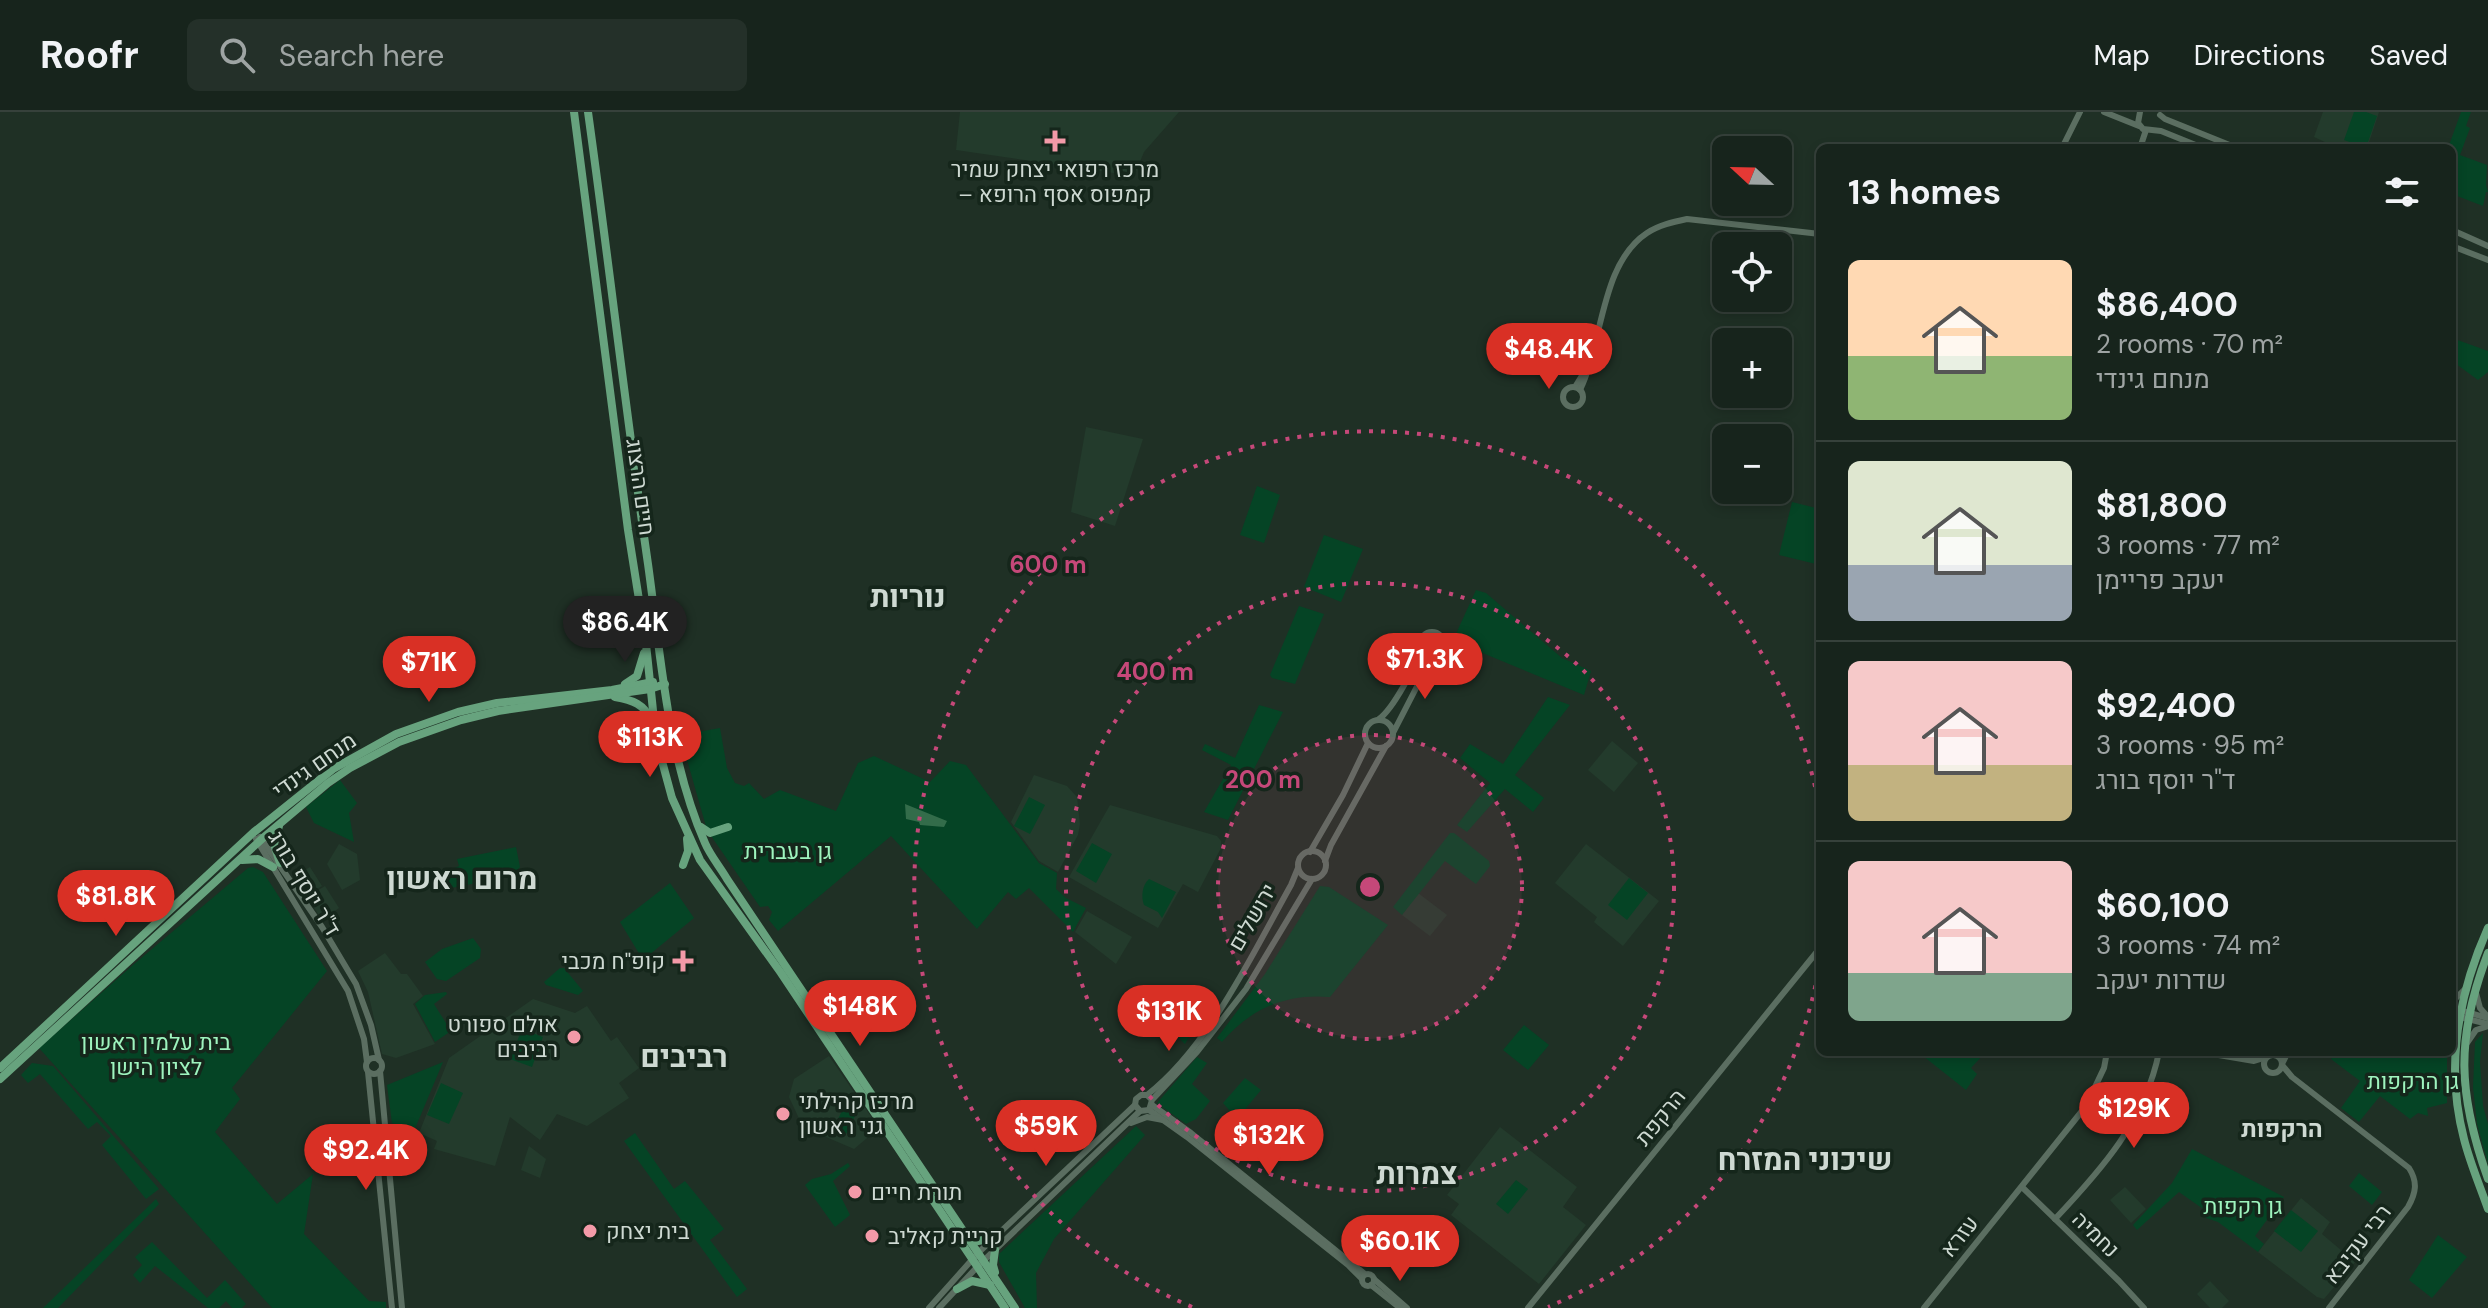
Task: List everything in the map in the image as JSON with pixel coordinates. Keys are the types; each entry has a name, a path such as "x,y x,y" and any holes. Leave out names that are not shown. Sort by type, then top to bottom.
{"main road":[{"name":"חיים הרצוג","path":"574,112 628,530 646,644 656,739 672,798 700,860 978,1260"},
{"name":"חיים הרצוג","path":"588,112 665,684 678,759 698,824 710,852 967,1238 978,1260"},
{"path":"609,693 637,676 646,644"},
{"name":"מנחם גינדי","path":"0,1079 234,864 338,776 391,746 436,728 498,711 665,684"},
{"path":"609,693 641,705 648,713 656,739"},
{"name":"מנחם גינדי","path":"0,1068 254,832 333,769 380,742 441,717 497,703 609,693"},
{"path":"679,815 688,851 683,865"},
{"path":"234,864 253,858 276,865 274,839 285,819"},
{"path":"698,824 710,833 728,827"},
{"path":"2456,1038 2466,986 2488,928"},
{"path":"2488,953 2476,990 2460,1014 2465,1046 2466,1104 2488,1179"},
{"path":"2455,1056 2460,1122 2488,1209"},
{"path":"967,1238 974,1241 994,1238"},
{"path":"993,1283 995,1250"},
{"path":"978,1260 1005,1308"},
{"path":"957,1289 972,1281 993,1283 1015,1308"}],"street":[{"path":"2064,144 2080,112"},
{"path":"2104,112 2191,144"},
{"path":"2140,112 2137,120 2146,129"},
{"path":"2146,129 2159,125 2159,114"},
{"path":"2159,114 2227,144"},
{"path":"2141,144 2146,129"},
{"path":"1578,388 1592,355 1610,287 1625,255 1645,234 1687,219 1816,234"},
{"path":"2456,232 2488,246"},
{"path":"2456,248 2488,260"},
{"path":"1310,852 1368,743 1365,730 1370,722 1379,719 1388,710 1421,648 1422,636 1437,632 1443,637 1445,645 1441,653 1426,654 1421,648"},
{"path":"1325,861 1321,854 1310,852 1302,855 1298,868 1303,876 1312,879 1324,873 1331,845 1392,740 1436,655"},
{"path":"1379,719 1388,723 1393,733"},
{"path":"1368,743 1376,748 1386,746"},
{"name":"ד\"ר יוסף בורג","path":"254,832 356,984 371,1025 379,1060"},
{"name":"ד\"ר יוסף בורג","path":"276,865 348,991 364,1039 367,1062"},
{"name":"ירושלים","path":"1150,1102 1208,1026 1284,898 1298,868"},
{"name":"ירושלים","path":"1150,1102 1188,1063 1259,971 1312,879"},
{"name":"הרקפת","path":"1528,1308 1816,953"},
{"path":"2456,999 2466,986"},
{"path":"2476,990 2480,1008 2488,1021"},
{"path":"2460,1014 2488,1021"},
{"path":"2465,1046 2476,1030 2488,1021"},
{"path":"2022,1187 2086,1106 2104,1068 2106,1056"},
{"path":"2055,1219 2089,1183 2131,1127 2151,1083 2158,1056"},
{"path":"2225,1056 2254,1061 2274,1074 2298,1081"},
{"path":"2254,1061 2270,1056"},
{"path":"2265,1069 2264,1062 2272,1056"},
{"path":"2276,1056 2287,1073 2298,1081"},
{"path":"2274,1074 2280,1070 2286,1056"},
{"path":"392,1308 367,1062 372,1058 379,1060 382,1066 380,1071 402,1308"},
{"path":"368,1072 373,1074 380,1071"},
{"name":"רבי עקיבא","path":"2298,1081 2404,1164 2416,1183 2412,1201 2329,1308"},
{"path":"929,1308 978,1260 995,1250 1121,1129 1138,1108 1139,1096 1202,1142 1364,1277 1365,1285 1373,1283"},
{"path":"939,1308 957,1289 994,1238 1138,1108 1150,1102"},
{"path":"1150,1102 1166,1121 1364,1277"},
{"path":"1121,1129 1147,1117 1166,1121"},
{"name":"נחמיה","path":"2022,1187 2144,1308"},
{"name":"עזרא","path":"1924,1308 2022,1187"},
{"path":"1373,1283 1400,1308"},
{"path":"1373,1283 1407,1308"}],"shaded area":[{"name":"מרכז רפואי יצחק שמיר – קמפוס אסף הרופא","path":"960,112 1179,112 1144,152 1134,176 956,150"},
{"path":"2323,112 2379,112 2368,144 2329,144 2314,137"},
{"path":"1086,427 1143,439 1115,526 1071,512"},
{"path":"1612,741 1638,763 1614,792 1588,770"},
{"path":"1034,775 1067,786 1077,797 1078,835 1058,872 1039,861 1011,822"},
{"path":"905,804 947,821 944,827 920,825 906,819"},
{"path":"1110,805 1217,836 1221,841 1221,848 1198,892 1183,884 1158,928 1069,877"},
{"path":"339,844 357,854 360,880 342,890 327,864"},
{"path":"1586,844 1659,901 1623,946 1594,922 1597,917 1555,883"},
{"path":"310,867 322,886 306,896 294,877"},
{"path":"325,886 339,908 322,920 307,897"},
{"path":"1418,893 1447,915 1430,936 1402,915"},
{"path":"1087,911 1132,937 1116,964 1075,932"},
{"path":"385,953 401,974 407,974 423,996 413,1004 435,1044 396,1058 382,1054 368,992 358,971"},
{"path":"533,999 575,1013 587,1006 611,1041 617,1037 639,1068 619,1083 629,1098 587,1126 557,1114 540,1140 510,1117 495,1166 434,1149 437,1141 419,1133 449,1058"},
{"path":"829,1056 879,1128 854,1149 803,1127 789,1097 794,1079"},
{"path":"1500,1127 1577,1187 1563,1207 1586,1225 1539,1284 1451,1215 1459,1204 1447,1195"},
{"path":"529,1146 546,1159 540,1178 521,1170"},
{"path":"2125,1187 2146,1209 2131,1223 2110,1200"},
{"path":"2301,1198 2330,1222 2322,1234 2355,1262 2324,1299 2317,1297 2258,1252"},
{"path":"2210,1281 2229,1301 2222,1308 2210,1308 2197,1294"}],"green space":[{"path":"2354,112 2377,116 2367,144 2344,140"},
{"path":"2461,112 2471,112 2466,126 2470,128 2460,155 2487,165 2488,192 2483,206 2456,196 2456,144 2449,144"},
{"path":"2456,339 2488,351 2488,372 2478,380 2456,364"},
{"path":"1257,486 1280,495 1264,543 1240,535"},
{"path":"1792,502 1816,508 1816,564 1779,555"},
{"path":"1324,535 1363,549 1341,602 1304,587"},
{"path":"1476,590 1486,593 1562,658 1591,671 1584,695 1456,642 1454,638"},
{"path":"1299,606 1324,614 1295,684 1270,675"},
{"path":"1548,697 1570,705 1515,775 1544,798 1533,812 1505,789 1467,832 1457,825 1490,783 1460,758 1470,744 1503,764"},
{"path":"1259,705 1283,712 1228,820 1204,812 1231,765 1202,750 1205,744 1235,758"},
{"name":"גן בעברית","path":"720,728 727,768 735,783 744,786 749,783 764,799 780,790 836,811 858,763 874,756 930,782 950,761 966,765 1039,863 1057,873 1056,889 1086,908 1073,932 1029,888 1016,899 1008,892 977,929 891,836 778,931 769,920 772,912 768,906 760,907 707,830 680,735"},
{"path":"340,780 357,803 349,813 354,842 314,823 306,807"},
{"path":"1029,797 1045,805 1030,834 1014,826"},
{"path":"1450,833 1489,861 1490,866 1476,884 1445,861 1402,915 1393,907"},
{"path":"1092,843 1112,854 1096,883 1076,871"},
{"path":"516,847 520,867 513,876 446,889 443,877 459,866 457,859"},
{"name":"בית עלמין ראשון לציון הישן","path":"253,867 263,872 327,971 232,1088 240,1099 215,1132 277,1204 313,1174 304,1234 369,1301 386,1302 386,1308 272,1308 39,1048 133,965"},
{"path":"1629,878 1648,893 1627,920 1608,905"},
{"path":"1149,879 1176,892 1162,918 1158,912 1144,905 1143,891"},
{"path":"670,883 694,918 643,960 620,922"},
{"path":"1320,886 1329,887 1388,925 1330,997 1298,998 1270,1006 1244,1020 1222,1042 1217,1038 1265,974"},
{"path":"473,938 481,949 480,958 446,981 437,979 425,962 442,949"},
{"path":"564,968 583,991 578,995 546,985 544,982"},
{"path":"1135,988 1138,993 1176,1009 1171,1019 1192,1032 1185,1044 1139,1001 1127,1012 1119,1002"},
{"path":"446,992 434,1004 451,1031 435,1042 415,1004 425,995"},
{"path":"1524,1025 1549,1045 1528,1070 1503,1050"},
{"path":"522,1029 543,1037 532,1067 510,1059"},
{"path":"2483,1033 2480,1062 2483,1106 2488,1124 2488,1164 2477,1124 2473,1087 2475,1042"},
{"path":"1923,1056 1982,1056 1971,1068 1977,1074 1966,1090"},
{"name":"גן הרקפות","path":"2333,1056 2447,1056 2447,1103 2427,1108 2428,1116 2418,1113 2410,1119 2380,1096 2359,1122 2341,1108 2360,1081 2331,1059"},
{"path":"1197,1057 1207,1063 1192,1084 1210,1101 1196,1119 1186,1124 1157,1103"},
{"path":"443,1062 414,1131 392,1123 387,1085"},
{"path":"32,1063 53,1066 159,1189 146,1199 102,1145 111,1136 97,1122 88,1129 40,1074 28,1083 21,1075"},
{"path":"1245,1078 1261,1090 1237,1119 1223,1103"},
{"path":"441,1083 463,1093 449,1124 427,1115"},
{"path":"846,1102 859,1108 846,1134 834,1128"},
{"path":"1136,1126 1145,1135 1054,1239 1036,1273 1037,1308 1025,1308 999,1262 999,1254"},
{"path":"635,1133 674,1189 685,1181 724,1229 710,1240 747,1289 737,1297 624,1141"},
{"name":"גן רקפות","path":"2192,1149 2284,1197 2255,1236 2264,1244 2258,1252 2218,1222 2206,1218 2206,1211 2179,1192 2137,1230 2133,1225 2172,1183"},
{"path":"848,1163 850,1166 833,1181 850,1215 835,1227 805,1185"},
{"path":"2359,1173 2382,1192 2372,1205 2349,1186"},
{"path":"1516,1180 1528,1189 1508,1214 1496,1204"},
{"path":"156,1199 159,1204 58,1308 43,1308"},
{"path":"2291,1210 2318,1231 2301,1252 2274,1231"},
{"path":"2438,1235 2467,1257 2432,1298 2409,1280"},
{"path":"152,1242 207,1298 225,1280 246,1304 242,1308 232,1308 226,1301 219,1308 208,1308 155,1266 140,1283 133,1275 142,1265 135,1257"}],"place":[{"name":"מרכז רפואי יצחק שמיר – קמפוס אסף הרופא","path":"1055,141"},
{"name":"קופ\"ח מכבי","path":"683,961"},
{"name":"אולם ספורט רביבים","path":"574,1037"},
{"name":"מרכז קהילתי גני ראשון","path":"783,1114"},
{"name":"תורת חיים","path":"855,1192"},
{"name":"בית יצחק","path":"590,1231"},
{"name":"קריית קאליב","path":"872,1236"}],"district":[{"name":"נוריות","path":"908,597"},
{"name":"מרום ראשון","path":"462,879"},
{"name":"רביבים","path":"684,1057"},
{"name":"הרקפות","path":"2282,1129"},
{"name":"שיכוני המזרח","path":"1805,1160"},
{"name":"צמרות","path":"1417,1174"}]}
